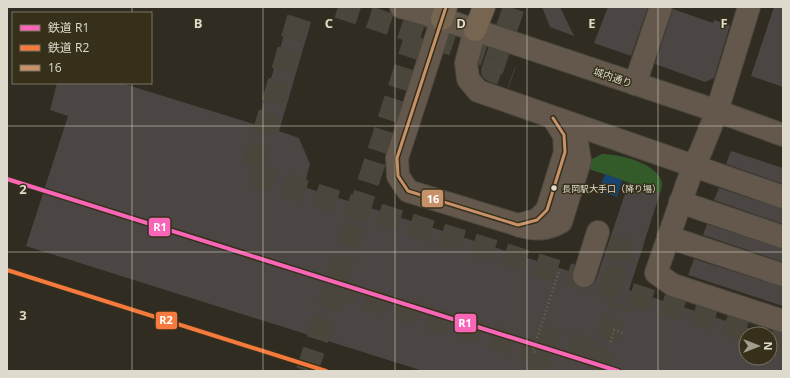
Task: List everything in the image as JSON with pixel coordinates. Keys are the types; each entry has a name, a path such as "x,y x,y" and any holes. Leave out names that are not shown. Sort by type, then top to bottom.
{"main road":[{"path":"476,30 484,7"}],"street":[{"name":"城内通り","path":"401,7 444,13 476,30 717,111 783,135"},
{"path":"635,84 661,7"},
{"path":"749,7 717,111 693,167 656,273 673,285 783,321"},
{"path":"444,13 397,158 398,176 408,191 518,226 537,220 547,210 565,152 564,136 553,118"},
{"path":"476,30 466,64 468,79 478,91 693,167 783,197"},
{"path":"680,202 783,237"},
{"path":"668,237 783,275"},
{"path":"584,276 600,239"}],"path":[{"path":"535,352 533,351 559,271"},
{"path":"611,342 614,330 624,333"}],"green space":[{"path":"602,154 627,158 646,165 659,176 662,183 660,193 586,168 592,159"}],"water":[{"path":"605,174 622,180 617,197 599,191"}],"building":[{"path":"542,7 560,7 574,36 550,27"},
{"path":"608,7 648,7 631,56 594,43"},
{"path":"774,7 783,7 783,87 751,76"},
{"path":"673,9 713,23 714,20 730,25 714,78 705,82 655,64"},
{"path":"290,15 311,22 279,131 299,138 310,164 304,187 572,272 572,278 575,284 580,288 586,288 592,285 596,280 629,182 660,193 629,290 742,326 738,326 738,366 778,366 778,337 783,339 783,371 423,371 26,246 68,116 50,110 57,84 124,84 257,125"},
{"path":"731,151 783,168 783,184 726,164"},
{"path":"719,188 783,209 783,224 714,200"},
{"path":"707,224 783,249 783,262 703,235"},
{"path":"694,259 783,287 783,306 688,275"}],"tunnel":[{"path":"338,7 496,59 514,7"},
{"path":"307,371 425,7"},
{"path":"298,18 251,174 738,328"},
{"path":"496,59 492,71 512,78"},
{"path":"608,245 640,256"},
{"path":"611,288 623,250"},
{"path":"334,288 539,351"},
{"path":"597,371 618,305"},
{"path":"547,371 539,369 539,351 548,337 602,354"},
{"path":"778,340 783,342"}],"railway":[{"path":"7,179 618,371"},
{"path":"7,270 326,371"}],"rail line":[{"name":"R1","path":"7,179 618,371"},
{"name":"R2","path":"7,270 326,371"}],"transit line":[{"name":"16","path":"446,7 397,158 398,176 408,191 518,225 537,220 547,210 565,152 564,135 553,118"}],"place":[{"name":"長岡駅大手口（降り場）","path":"554,188"}]}
